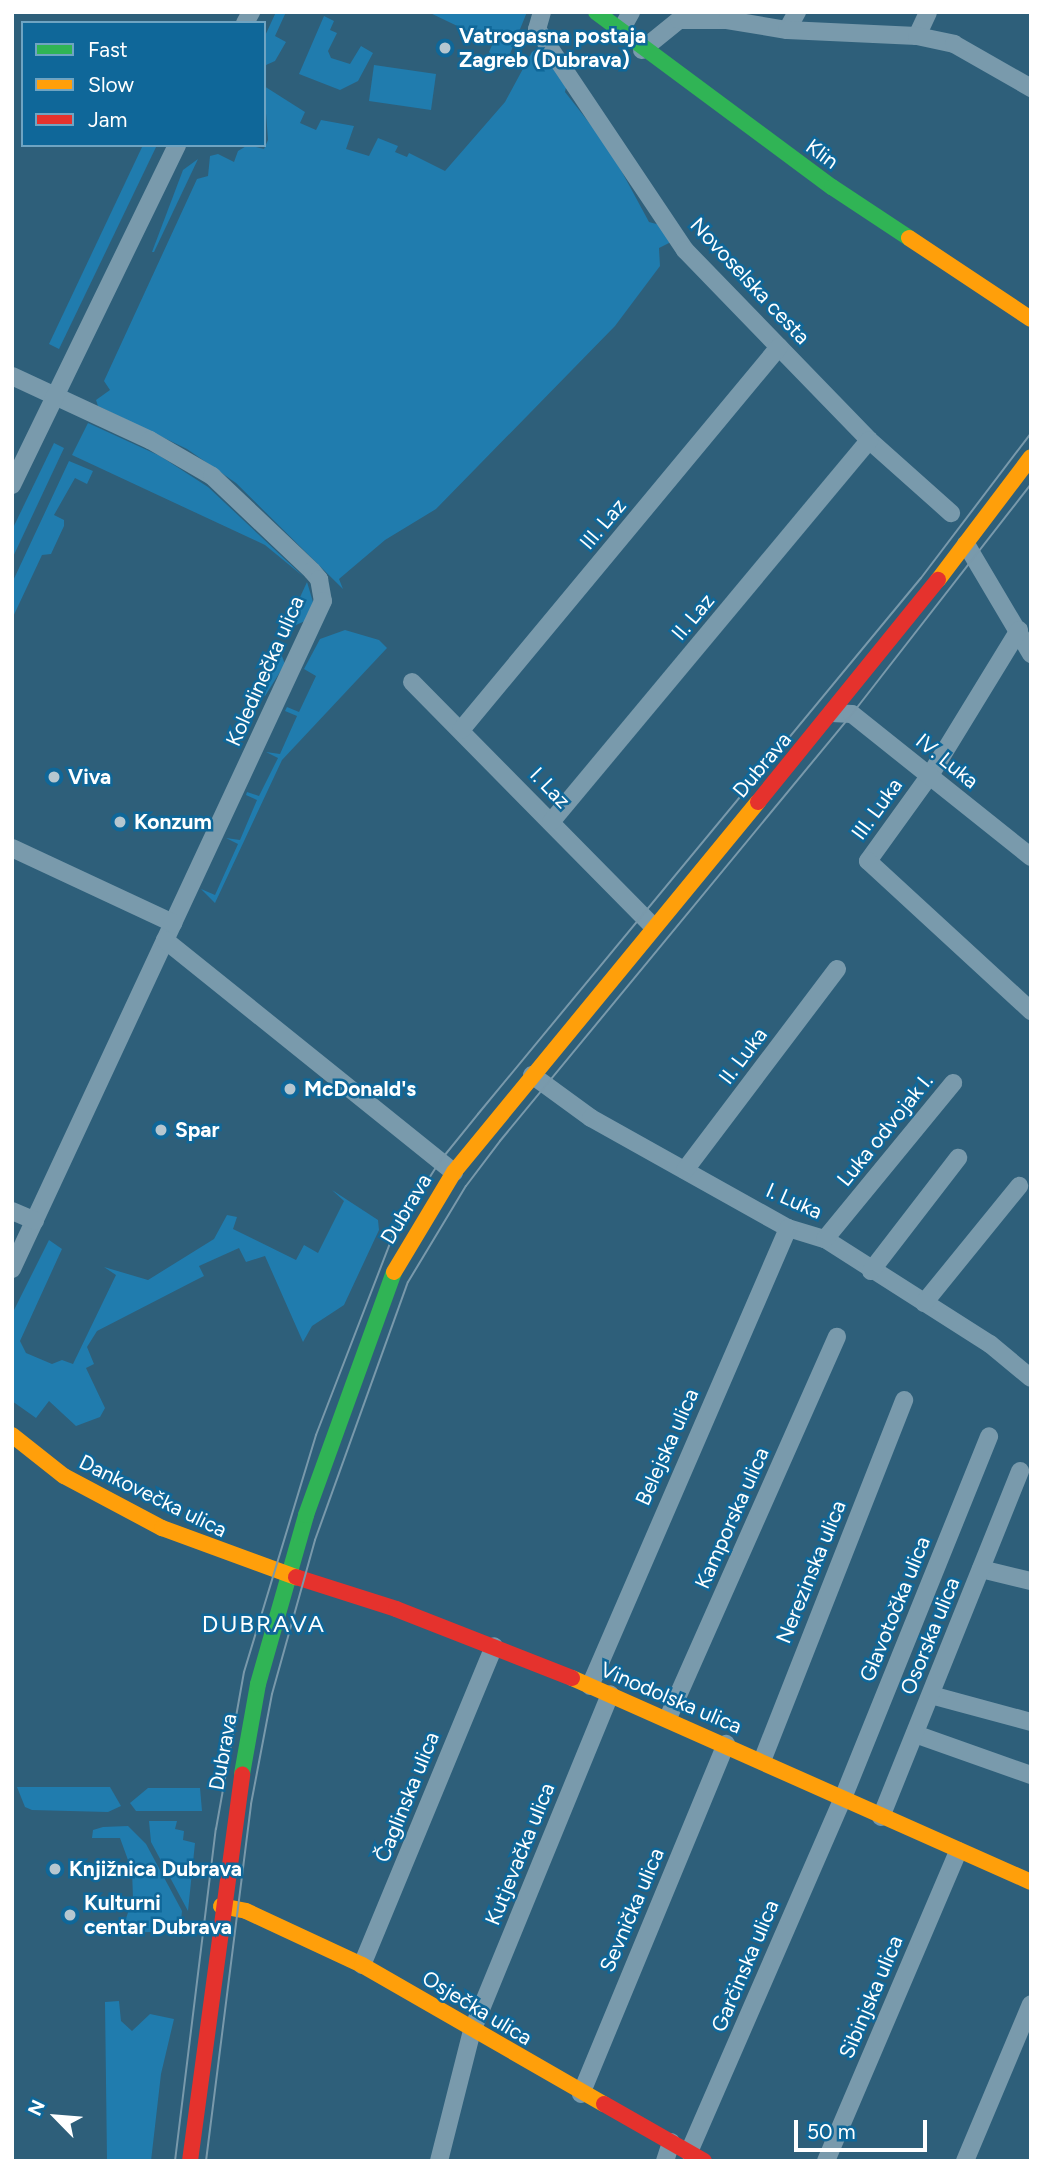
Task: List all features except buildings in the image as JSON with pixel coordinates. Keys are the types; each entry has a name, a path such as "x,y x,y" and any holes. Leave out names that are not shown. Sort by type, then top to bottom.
{"main road":[{"name":"Klin","path":"596,12 642,50 832,187 1031,319"},
{"name":"Dubrava","path":"190,2161 221,1906 249,1724 287,1574 385,1292 413,1233 454,1172 832,713 1031,457"},
{"name":"Dankovečka ulica","path":"12,1435 64,1476 105,1500 201,1545 287,1574"},
{"name":"Vinodolska ulica","path":"287,1574 494,1646 668,1718 881,1817 1031,1882"},
{"name":"Osječka ulica","path":"221,1906 246,1911 362,1965 581,2094 696,2157"}],"street":[{"name":"Novoselska cesta","path":"542,12 537,29 685,250 869,440 951,513"},
{"path":"620,32 631,12"},
{"path":"787,30 797,12"},
{"path":"917,36 928,12"},
{"path":"642,50 680,20 727,19 787,30 917,36 954,44 1031,88"},
{"path":"12,485 176,147"},
{"name":"III. Laz","path":"461,730 779,347"},
{"name":"Koledinečka ulica","path":"12,376 149,440 212,476 312,571 322,590 314,628 12,1269"},
{"name":"II. Laz","path":"551,822 869,440"},
{"path":"966,544 1031,654"},
{"name":"III. Luka","path":"1019,630 930,775 874,849 870,866 1031,1011"},
{"name":"I. Laz","path":"412,682 654,927"},
{"name":"IV. Luka","path":"832,713 852,714 1031,857"},
{"path":"12,848 173,923"},
{"path":"165,940 454,1172"},
{"name":"II. Luka","path":"685,1170 837,969"},
{"name":"I. Luka","path":"532,1075 575,1108 788,1228 825,1239 990,1344 1031,1378"},
{"name":"Luka odvojak I.","path":"825,1239 953,1083"},
{"path":"871,1270 958,1158"},
{"path":"924,1303 1019,1186"},
{"path":"12,1211 35,1221"},
{"name":"Belejska ulica","path":"590,1686 788,1228"},
{"name":"Kamporska ulica","path":"668,1718 837,1337"},
{"name":"Nerezinska ulica","path":"762,1761 904,1400"},
{"name":"Glavotočka ulica","path":"843,1798 989,1436"},
{"name":"Osorska ulica","path":"881,1817 1020,1471"},
{"path":"981,1569 1031,1581"},
{"name":"Čaglinska ulica","path":"362,1965 494,1646"},
{"name":"Kutjevačka ulica","path":"439,2161 472,2031 610,1694"},
{"path":"931,1695 1031,1722"},
{"path":"915,1734 1031,1775"},
{"name":"Sevnička ulica","path":"581,2094 726,1744"},
{"name":"Garčinska ulica","path":"696,2157 843,1798"},
{"name":"Sibinjska ulica","path":"826,2161 958,1851"},
{"path":"965,2161 1031,2004"},
{"path":"665,2161 671,2142"}],"shaded area":[{"path":"276,12 286,12 275,36 286,42 275,61 266,65 266,34"},
{"path":"428,12 527,12 505,66 489,52 493,43"},
{"path":"324,16 334,21 330,30 337,33 328,51 331,58 350,64 361,46 373,53 358,81 340,90 299,74"},
{"path":"541,46 567,83 565,92 609,148 649,222 660,225 673,241 659,248 660,266 615,326 436,509 385,540 339,579 343,589 236,483 187,449 98,406 96,400 110,390 104,381 197,179 208,176 210,156 218,154 234,162 238,151 245,147 266,147 266,87 305,112 300,123 316,130 321,120 354,126 346,149 369,156 378,138 398,146 395,152 407,157 409,153 445,171 505,102 532,52"},
{"path":"374,65 436,74 431,110 369,101"},
{"path":"142,147 156,147 59,349 49,344"},
{"path":"198,159 154,252 152,252 183,170"},
{"path":"88,423 160,456 208,487 304,577 265,545 72,455"},
{"path":"54,443 64,448 12,559 12,530"},
{"path":"69,461 93,471 87,484 75,478 54,515 64,520 64,526 51,554 42,555 12,619 12,583"},
{"path":"307,582 313,602 305,621 285,630"},
{"path":"345,630 379,640 387,648 282,760 215,903 201,889 215,895 238,844 226,838 240,840 257,800 246,795 247,792 259,796 278,758 266,752 280,754 297,716 285,711 287,707 299,712 316,676 304,669 320,639"},
{"path":"278,646 285,664 265,696 256,693"},
{"path":"332,1190 378,1220 379,1230 344,1305 312,1326 303,1342 265,1256 246,1262 239,1248 199,1266 204,1276 97,1331 87,1347 94,1364 86,1368 105,1408 100,1417 76,1426 49,1401 36,1418 12,1401 12,1314 49,1240 62,1249 20,1341 26,1353 52,1364 62,1360 73,1364 116,1275 104,1267 148,1280 214,1239 227,1215 237,1217 233,1229 296,1260 304,1245 318,1253 344,1201"},
{"path":"17,1787 110,1787 121,1806 108,1812 32,1810 25,1807"},
{"path":"148,1788 200,1788 202,1811 136,1811 130,1803"},
{"path":"149,1821 177,1821 175,1829 184,1831 183,1840 195,1843 188,1911 151,1842"},
{"path":"128,1826 146,1844 182,1911 180,1931 121,1933 133,1898 132,1871 120,1838 92,1838 93,1830"},
{"path":"119,2001 121,2021 132,2031 150,2014 174,2019 161,2074 151,2161 107,2161 105,2002"}],"tram line":[{"path":"175,2161 216,1829 244,1672 316,1435 393,1235 440,1161 921,578 1031,433"},
{"path":"206,2161 251,1804 272,1694 315,1540 408,1282 466,1186 500,1141 852,714 1031,484"}],"traffic: fast":[{"path":"596,12 832,187 909,238"},
{"path":"242,1774 258,1684 306,1515 394,1272"}],"traffic: slow":[{"path":"909,238 1031,319"},
{"path":"938,580 1031,457"},
{"path":"394,1272 454,1172 758,802"},
{"path":"12,1435 64,1476 162,1528 296,1577"},
{"path":"572,1678 1031,1882"},
{"path":"221,1906 246,1911 362,1965 604,2104"}],"traffic: jam":[{"path":"758,802 938,580"},
{"path":"296,1577 396,1609 572,1678"},
{"path":"190,2161 242,1774"},
{"path":"604,2104 704,2161"}],"place":[{"name":"Vatrogasna postaja Zagreb (Dubrava)","path":"445,48"},
{"name":"Viva","path":"54,777"},
{"name":"Konzum","path":"120,822"},
{"name":"McDonald's","path":"290,1089"},
{"name":"Spar","path":"161,1130"},
{"name":"Knjižnica Dubrava","path":"55,1869"},
{"name":"Kulturni centar Dubrava","path":"70,1915"}],"district":[{"name":"DUBRAVA","path":"264,1624"}]}
